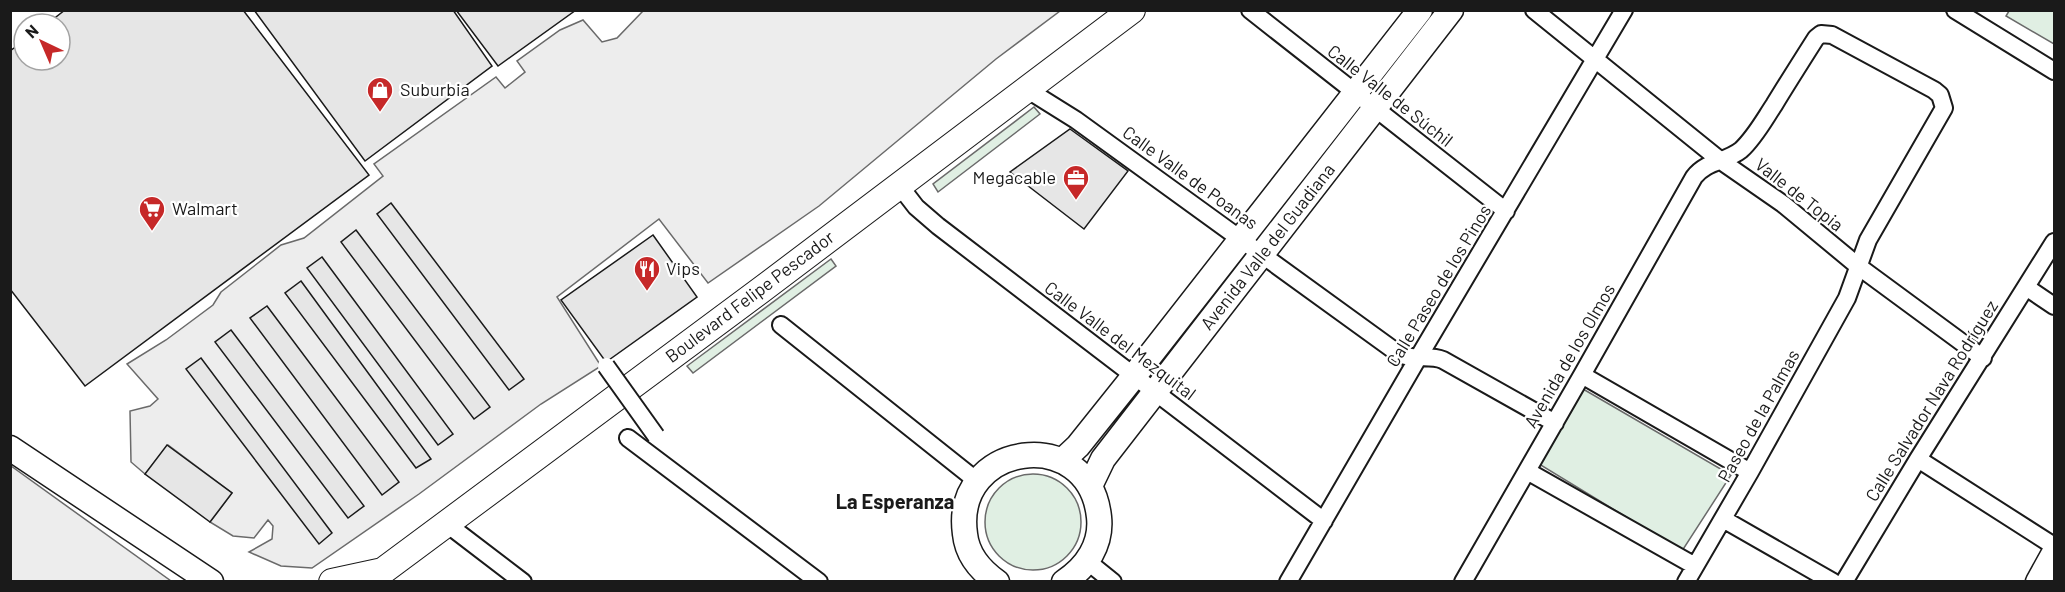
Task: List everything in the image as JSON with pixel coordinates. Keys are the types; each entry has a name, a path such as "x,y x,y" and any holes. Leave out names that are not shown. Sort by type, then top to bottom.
{"main road":[{"name":"Boulevard Felipe Pescador","path":"375,576 1132,10"},
{"path":"332,582 375,576"}],"street":[{"name":"Calle Valle de Súchil","path":"1250,10 1506,211"},
{"name":"Avenida Valle del Guadiana","path":"1062,461 1078,446 1134,376 1420,10"},
{"name":"Avenida Valle del Guadiana","path":"1090,486 1103,459 1451,10"},
{"name":"Valle de Topia","path":"1534,10 1721,161 1783,204 1858,266 1983,358"},
{"name":"Calle Paseo de los Pinos","path":"1288,582 1624,10"},
{"path":"1955,10 2055,71"},
{"name":"Avenida de los Olmos","path":"1463,582 1694,177 1700,169 1709,164 1731,157 1752,138 1816,38 1821,34 1832,34 1940,94 1944,101 1942,114 1868,240 1858,266"},
{"name":"Calle Valle de Poanas","path":"1028,90 1076,120 1399,354 1411,358 1428,356 1443,360 1555,423"},
{"name":"Calle Valle del Mezquital","path":"899,185 916,207 938,226 1324,521"},
{"name":"Calle Salvador Nava Rodríguez","path":"1844,582 1918,459 2055,242"},
{"name":"Paseo de la Palmas","path":"1686,582 1847,298 1858,266"},
{"path":"2026,287 2055,306"},
{"path":"781,326 977,481"},
{"path":"606,366 656,435"},
{"path":"1582,375 1750,472"},
{"path":"628,438 819,582"},
{"path":"10,448 211,582"},
{"path":"997,582 974,572 963,522 966,500 977,481 994,465 1016,455 1040,454 1062,461 1078,472 1090,486 1098,504 1100,524 1097,543 1087,561 1064,582"},
{"path":"1918,459 2055,546"},
{"path":"1527,471 1695,566"},
{"path":"1723,519 1833,582"},
{"path":"447,524 523,582"},
{"path":"2037,582 2055,553"},
{"path":"1087,561 1113,582"}],"green space":[{"path":"2009,11 2054,11 2054,44 2006,16"},
{"path":"1034,107 1040,114 938,192 933,184"},
{"path":"831,259 836,266 693,373 687,366"},
{"path":"1583,389 1731,475 1682,551 1539,464"},
{"path":"1033,474 1051,478 1067,488 1077,504 1081,522 1077,540 1067,556 1051,566 1033,570 1015,566 999,556 989,540 985,522 989,504 999,488 1015,478"}],"shaded area":[{"path":"643,11 1060,11 996,59 819,206 708,283 659,219 557,297 601,366 541,404 419,494 312,568 281,566 249,552 272,539 273,526 268,520 254,538 233,536 210,522 232,493 168,445 145,474 131,462 130,411 150,406 158,399 127,364 166,340 213,305 221,292 281,245 304,238 383,176 374,164 496,77 505,88 525,72 517,61 560,30 583,20 602,42 617,38"},
{"path":"11,466 171,581 11,581"}],"building":[{"name":"Walmart","path":"65,10 243,10 369,175 85,386 10,289 10,51 12,50 12,72 72,72 72,12 62,12"},
{"name":"Suburbia","path":"254,10 453,10 492,66 365,161"},
{"path":"456,10 576,10 498,66"},
{"name":"Megacable","path":"1070,129 1128,171 1084,229 1010,172"},
{"path":"391,203 524,379 509,390 377,214"},
{"path":"356,230 490,407 474,419 341,242"},
{"path":"653,235 697,297 606,362 561,300"},
{"path":"322,257 453,434 438,445 307,268"},
{"path":"301,281 431,459 416,468 285,293"},
{"path":"267,306 399,482 382,495 250,318"},
{"path":"231,330 364,506 348,518 215,342"},
{"path":"201,358 332,533 319,544 186,369"},
{"path":"167,445 232,493 210,522 145,474"}],"place":[{"name":"Suburbia","path":"380,113"},
{"name":"Megacable","path":"1076,201"},
{"name":"Walmart","path":"152,232"},
{"name":"Vips","path":"647,292"}],"district":[{"name":"La Esperanza","path":"895,502"}]}
